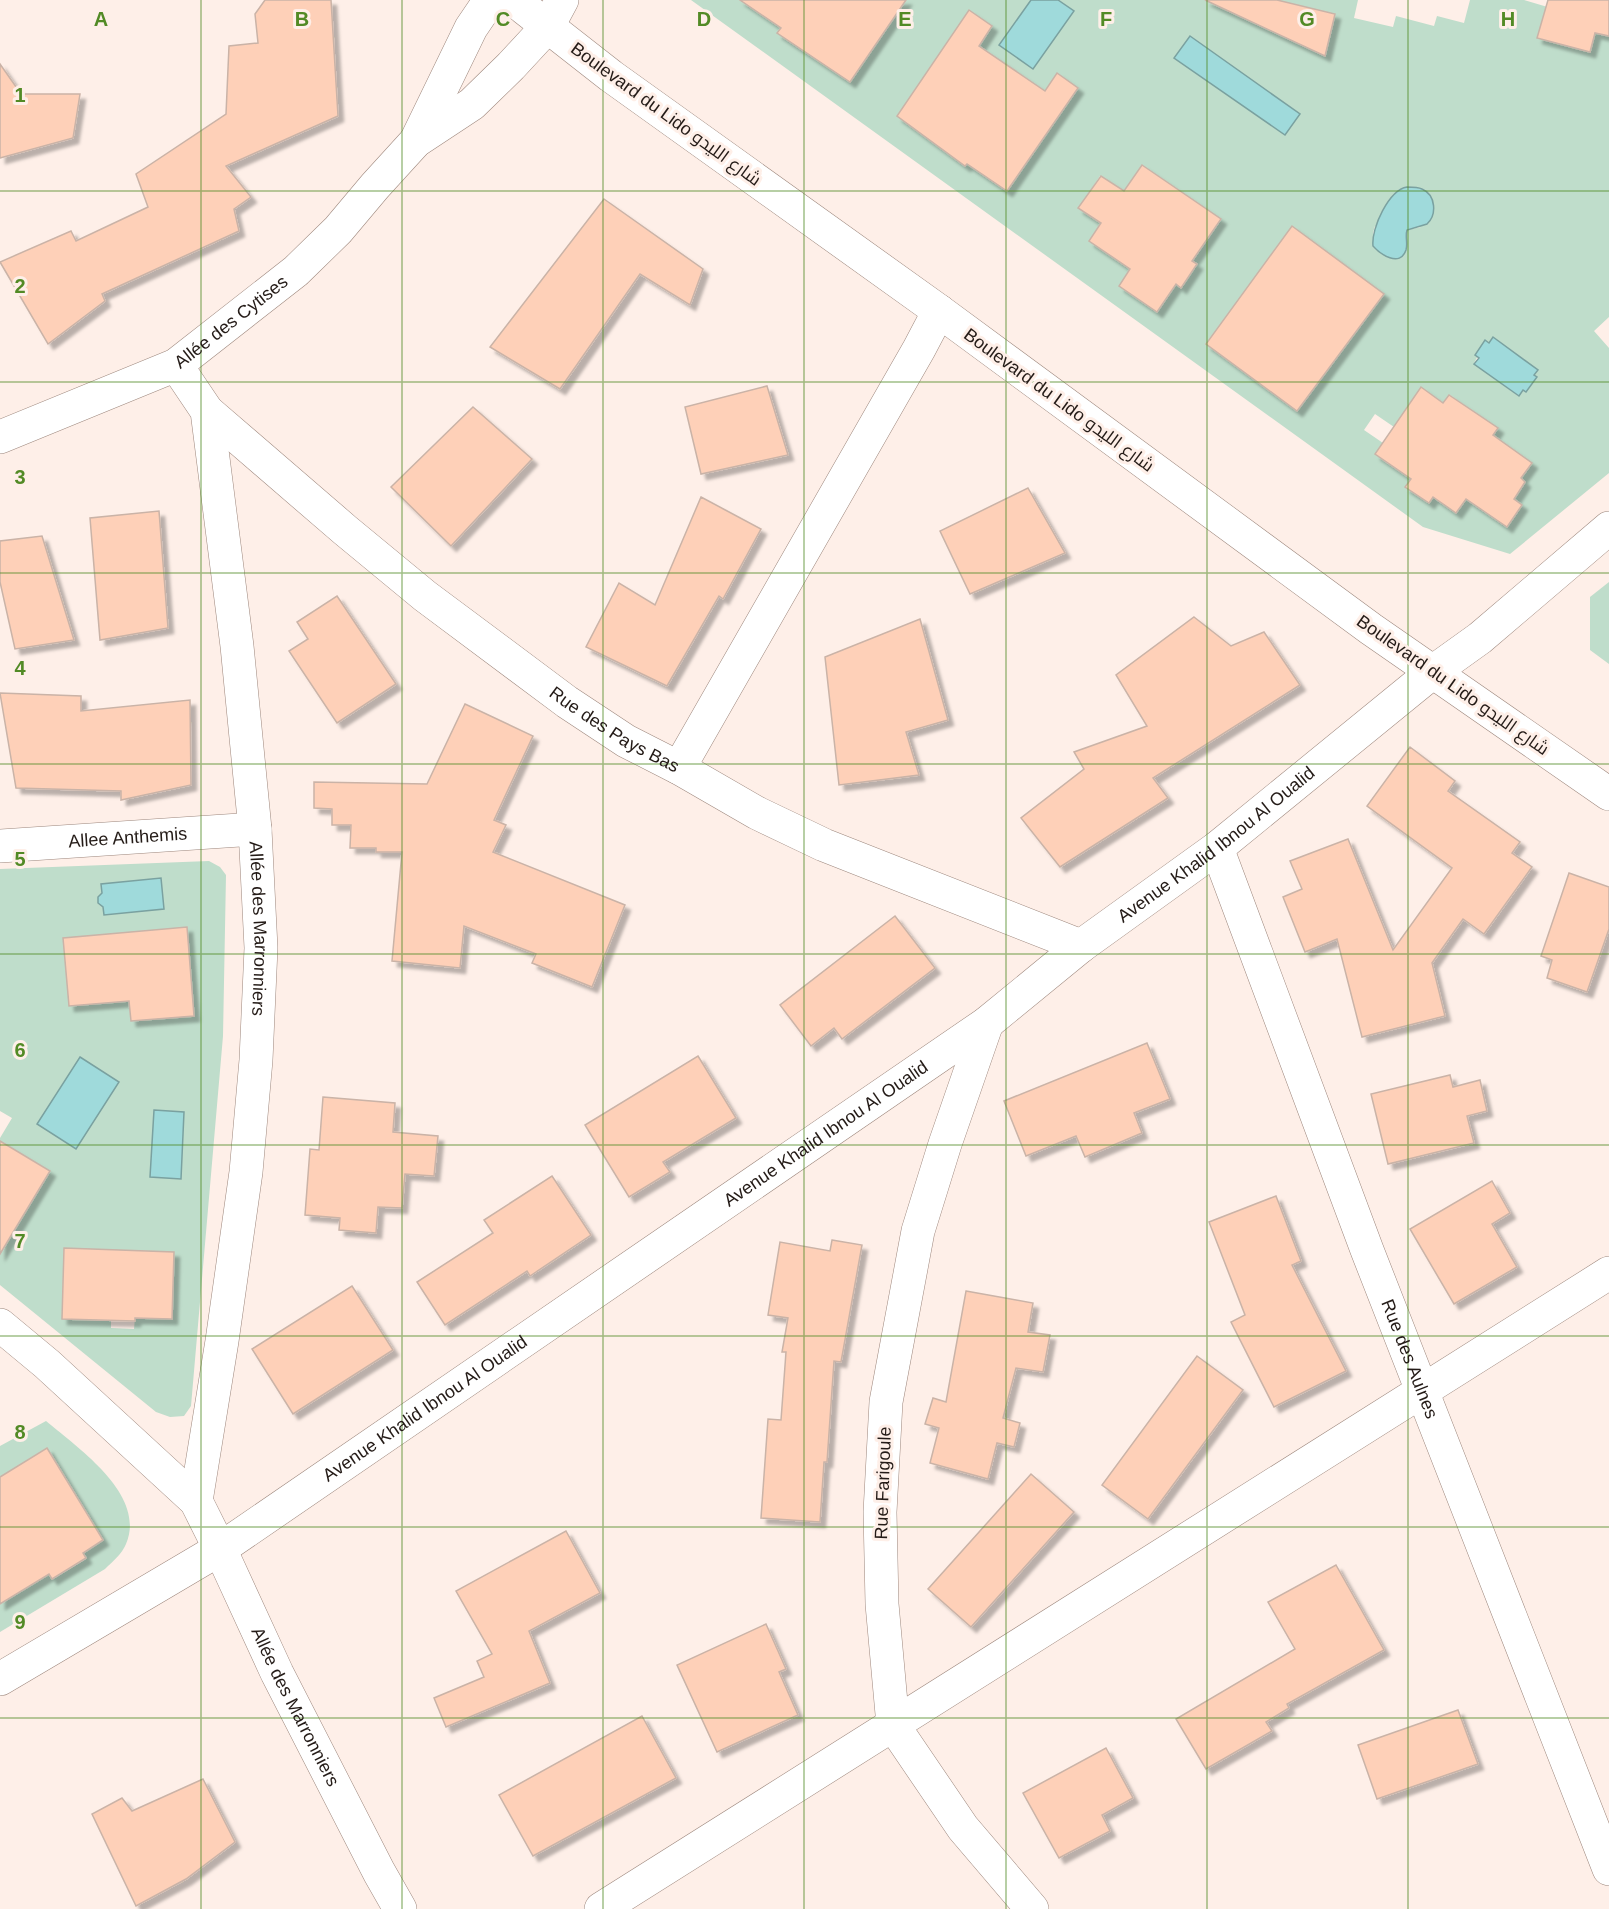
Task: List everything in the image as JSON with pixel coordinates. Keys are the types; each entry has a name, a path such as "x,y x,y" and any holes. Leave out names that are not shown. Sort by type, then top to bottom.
{"street":[{"name":"Allée des Cytises","path":"416,141 471,28 490,0"},
{"name":"Boulevard du Lido شارع الليدو","path":"514,0 555,13 611,76 939,311 1371,629 1609,794"},
{"name":"Allée des Cytises","path":"0,437 176,365 296,271 338,230 416,141 472,104 555,13"},
{"path":"679,768 939,311"},
{"name":"Allée des Marronniers","path":"176,365 207,411 237,646 255,829 261,948 256,1060 246,1172 196,1501"},
{"name":"Rue des Pays Bas","path":"207,411 434,603 577,709 626,741 679,768 757,813 824,845 1081,946"},
{"name":"Avenue Khalid Ibnou Al Oualid","path":"0,1679 220,1549 987,1023 1081,946 1217,848 1434,671 1480,638 1609,528"},
{"name":"Allee Anthemis","path":"0,846 255,829"},
{"name":"Rue des Aulnes","path":"1217,848 1363,1239 1609,1869"},
{"name":"Rue Farigoule","path":"987,1023 945,1143 918,1231 886,1402 880,1512 882,1604 893,1725 963,1828 1032,1909"},
{"path":"601,1909 1609,1273"},
{"name":"Allée des Marronniers","path":"0,1325 47,1364 196,1501 277,1674 400,1909"}],"green space":[{"path":"691,0 799,0 777,33 906,0 1031,0 999,45 1074,11 1058,0 1205,0 1325,56 1335,14 1277,0 1358,0 1354,18 1393,27 1396,16 1434,26 1437,16 1464,23 1470,0 1524,0 1561,11 1555,17 1544,14 1538,38 1589,52 1595,33 1607,36 1609,30 1609,317 1594,331 1609,348 1609,473 1510,554 1423,527","holes":["969,11 992,26 979,46 1045,91 1057,73 1078,88 1007,191 989,179 993,173 971,158 965,165 932,142 937,136 897,116","1142,165 1221,219 1192,261 1181,287 1089,241 1101,223 1079,208 1100,176 1124,191","1375,226 1421,227 1407,230 1406,245 1373,246","1292,227 1384,294 1297,411 1206,344","1493,338 1537,370 1526,392 1523,390 1518,396 1474,363 1486,341 1489,343","1421,388 1443,403 1450,395 1497,428 1490,441 1525,482 1514,499 1522,505 1507,527 1466,499 1433,497 1429,503 1405,487 1414,474 1392,458 1388,464 1375,454 1383,443 1364,430 1375,414 1394,427"]},
{"path":"1609,582 1609,664 1590,650 1590,597"},
{"path":"209,861 220,867 226,875 223,1036 191,1406 184,1416 170,1417 156,1412 0,1285 0,1231 10,1237 50,1171 0,1155 0,1138 12,1118 0,1111 0,869","holes":["187,928 194,1015 131,1021 129,1001 70,1006 64,938","64,1249 135,1318 134,1329 111,1328 111,1321 62,1319"]},
{"path":"46,1421 106,1474 127,1508 130,1526 126,1544 120,1554 105,1569 0,1632 0,1604 49,1574 53,1579 86,1559 83,1553 103,1540 47,1448 0,1477 0,1446"}],"water":[{"path":"1031,0 1058,0 1074,11 1033,69 999,45"},
{"path":"1190,36 1300,114 1285,135 1174,58"},
{"path":"1407,187 1420,188 1427,192 1434,205 1434,211 1427,224 1407,230 1407,247 1403,255 1395,259 1390,258 1373,246 1373,238 1378,220 1388,202 1400,190"},
{"path":"1493,337 1538,370 1534,375 1537,377 1526,392 1523,390 1519,396 1474,364 1479,358 1475,355 1485,340 1489,343"},
{"path":"161,878 164,909 104,915 103,907 98,903 98,897 102,893 101,884"},
{"path":"80,1057 119,1082 76,1149 37,1124"},
{"path":"154,1110 184,1112 181,1179 150,1177"}],"building":[{"path":"265,0 331,0 338,116 226,166 251,197 234,209 239,231 102,294 105,301 48,344 0,262 71,231 76,241 148,207 136,174 226,114 229,46 258,43 255,14"},
{"path":"740,0 906,0 850,82 777,33 781,28"},
{"path":"1205,0 1277,0 1335,14 1325,56"},
{"path":"1548,0 1609,0 1609,36 1595,33 1590,52 1537,38"},
{"path":"969,10 992,26 979,46 1045,91 1057,73 1078,88 1007,191 967,164 965,166 897,116"},
{"path":"0,64 21,94 80,94 73,138 0,158"},
{"path":"1142,165 1221,219 1192,261 1197,264 1181,288 1176,284 1157,312 1119,286 1130,269 1089,241 1101,223 1078,208 1101,176 1124,191"},
{"path":"604,199 703,269 690,305 640,274 560,389 490,347"},
{"path":"1292,226 1384,294 1297,411 1206,344"},
{"path":"767,386 788,455 701,474 685,407"},
{"path":"1421,387 1443,403 1449,395 1498,428 1493,435 1532,463 1521,478 1525,482 1514,499 1522,505 1507,527 1466,499 1456,513 1433,497 1429,503 1405,487 1411,479 1375,454"},
{"path":"473,407 532,459 451,546 391,487"},
{"path":"1028,488 1065,553 970,594 940,531"},
{"path":"701,497 761,529 723,599 719,596 667,686 586,647 619,583 655,605"},
{"path":"159,511 168,628 100,640 90,518"},
{"path":"42,536 74,640 15,649 0,582 0,541"},
{"path":"337,596 396,684 337,723 289,651 308,639 297,622"},
{"path":"1194,617 1231,646 1264,632 1300,685 1153,778 1168,798 1060,867 1021,818 1084,769 1074,752 1147,726 1116,675"},
{"path":"920,619 948,720 906,732 919,775 839,785 825,657"},
{"path":"0,693 81,696 81,711 190,700 191,785 121,800 121,791 16,788"},
{"path":"465,704 533,736 494,820 506,825 493,852 625,905 592,987 532,963 536,954 464,926 460,968 392,961 402,852 376,852 376,848 350,848 351,825 332,825 332,809 314,808 314,782 427,784"},
{"path":"1410,747 1455,781 1448,791 1520,842 1512,853 1532,867 1484,934 1463,919 1432,963 1445,1016 1362,1037 1337,939 1305,952 1283,897 1302,889 1290,861 1348,839 1393,950 1452,868 1367,806"},
{"path":"1569,873 1609,887 1609,929 1587,992 1547,978 1552,960 1541,956"},
{"path":"895,916 935,968 842,1039 834,1028 811,1046 780,1005"},
{"path":"187,927 194,1016 131,1021 129,1001 69,1006 63,938"},
{"path":"1147,1043 1170,1099 1134,1113 1142,1133 1085,1157 1076,1136 1026,1156 1004,1101"},
{"path":"698,1056 736,1118 663,1162 670,1172 629,1197 585,1125"},
{"path":"1450,1075 1453,1087 1480,1080 1487,1111 1467,1116 1474,1143 1388,1164 1371,1094"},
{"path":"323,1097 395,1103 393,1132 438,1136 434,1176 405,1174 402,1208 378,1207 376,1233 339,1230 340,1218 305,1215 310,1149 319,1150"},
{"path":"0,1141 50,1171 0,1254"},
{"path":"552,1176 591,1235 530,1276 527,1271 445,1325 417,1282 493,1233 484,1220"},
{"path":"1492,1181 1510,1213 1492,1224 1517,1267 1454,1304 1410,1229"},
{"path":"1276,1196 1301,1261 1292,1265 1346,1371 1274,1407 1231,1322 1245,1315 1209,1222"},
{"path":"832,1240 862,1245 841,1362 834,1361 820,1522 761,1518 768,1419 781,1420 786,1352 782,1352 788,1318 768,1315 780,1242 830,1251"},
{"path":"64,1248 174,1252 172,1319 135,1318 135,1321 62,1319"},
{"path":"352,1286 393,1350 293,1414 252,1349"},
{"path":"966,1291 1033,1303 1028,1332 1050,1335 1043,1372 1016,1368 1003,1418 1020,1423 1014,1447 997,1443 988,1479 930,1463 939,1428 925,1424 933,1398 946,1402"},
{"path":"1197,1356 1243,1390 1148,1519 1102,1485"},
{"path":"47,1448 103,1540 83,1553 86,1558 52,1579 49,1574 0,1604 0,1477"},
{"path":"1031,1474 1074,1512 971,1627 928,1589"},
{"path":"566,1531 600,1593 529,1631 550,1683 446,1727 434,1698 484,1677 477,1661 492,1654 456,1591"},
{"path":"1336,1565 1384,1650 1287,1704 1289,1708 1266,1722 1272,1731 1206,1769 1176,1719 1295,1649 1268,1602"},
{"path":"766,1624 786,1669 779,1672 798,1715 717,1752 677,1665"},
{"path":"1458,1710 1478,1764 1377,1799 1358,1745"},
{"path":"642,1716 676,1778 533,1856 499,1795"},
{"path":"1106,1748 1133,1798 1102,1815 1110,1831 1059,1858 1023,1793"},
{"path":"203,1779 235,1842 186,1879 136,1906 92,1814 122,1798 132,1811"}]}
